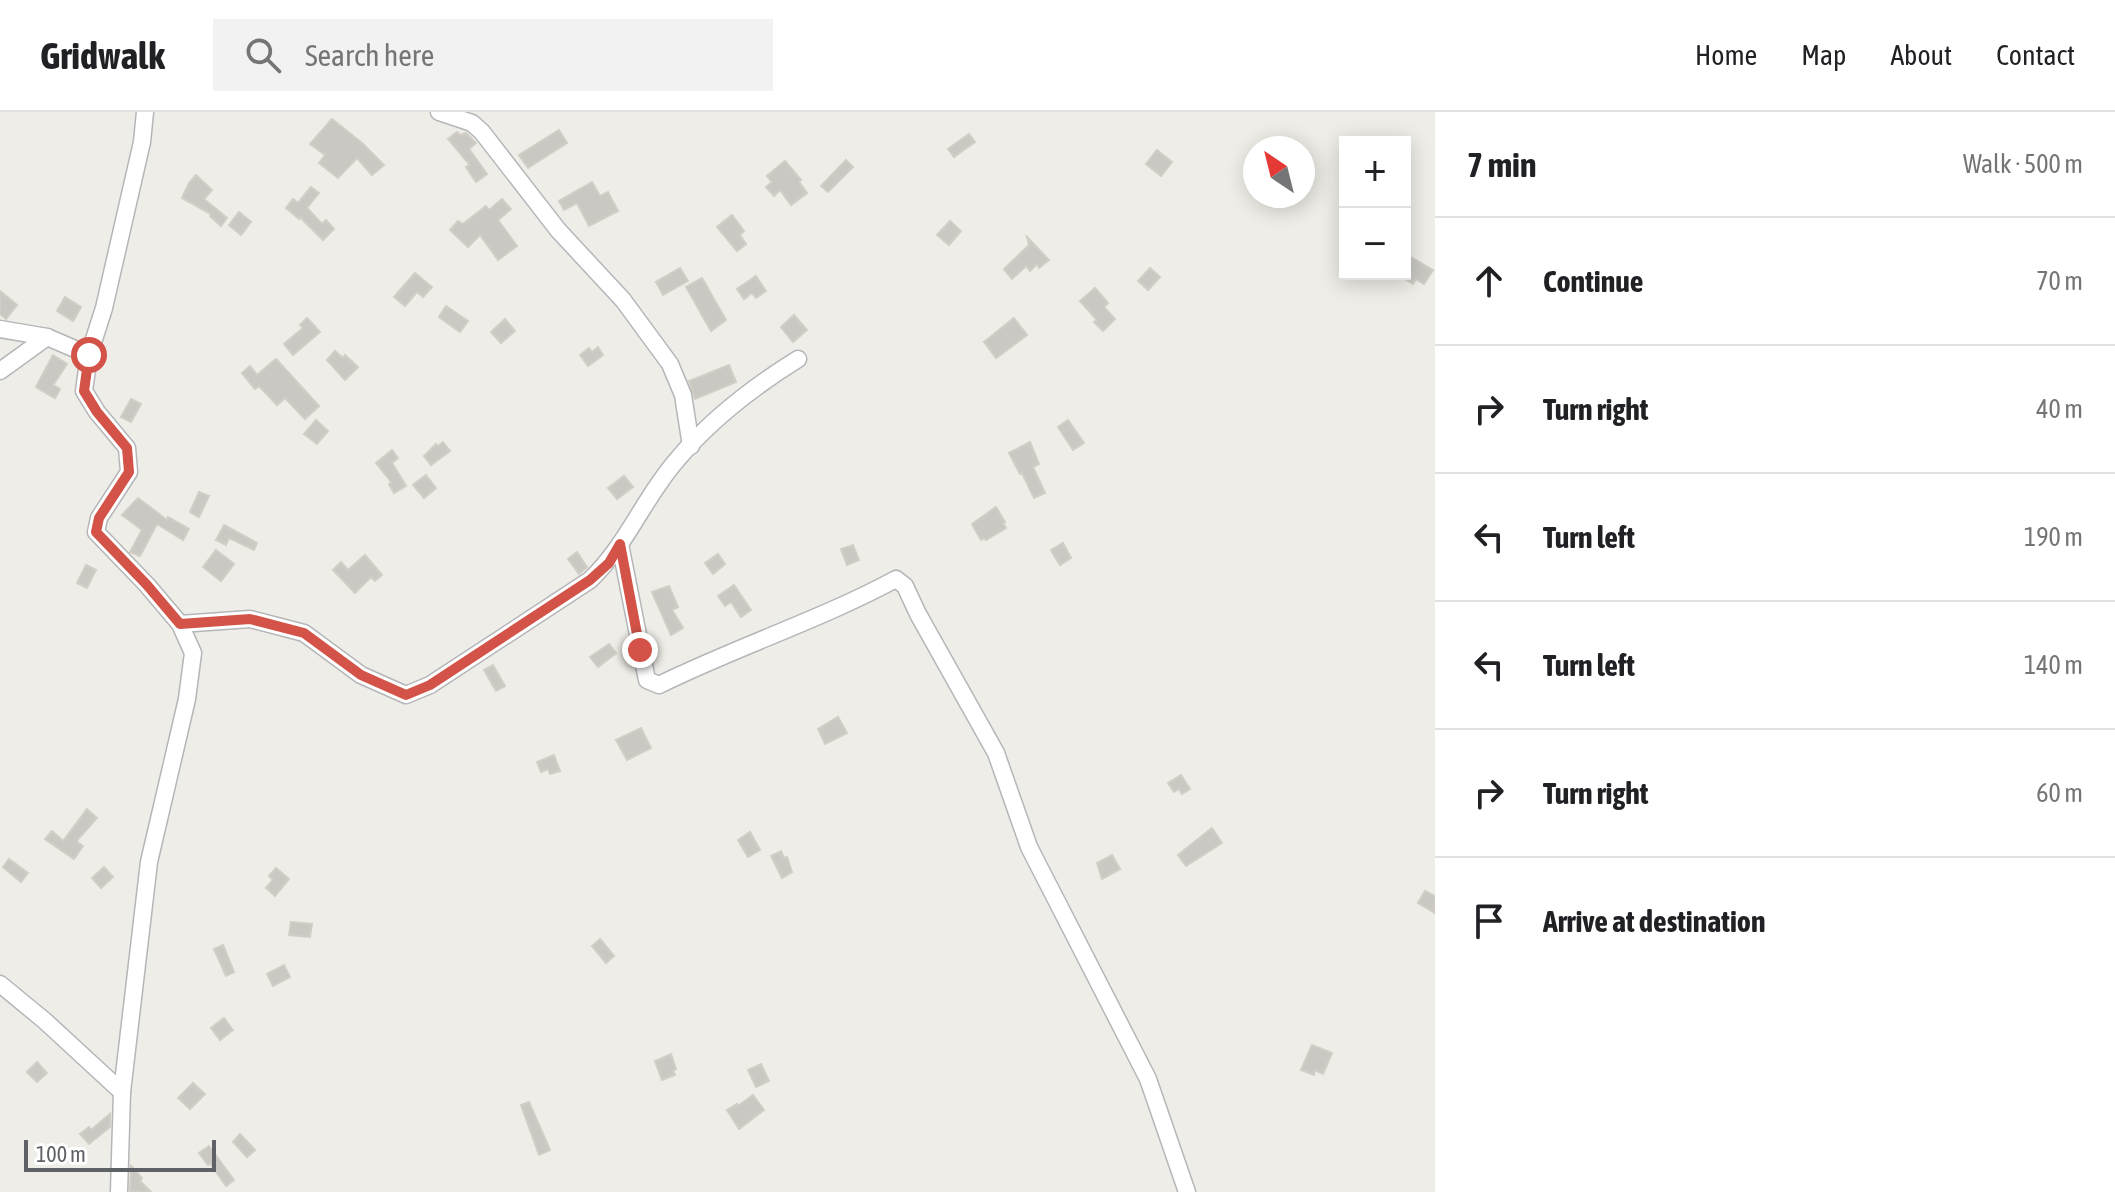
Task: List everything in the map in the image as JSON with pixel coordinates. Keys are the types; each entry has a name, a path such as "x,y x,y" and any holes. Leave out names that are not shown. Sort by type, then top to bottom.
{"street":[{"path":"439,112 472,123 482,132 558,230 623,300 670,364 683,395 691,446"},
{"path":"119,1192 122,1092 149,862 187,699 193,653 180,624 96,532 99,518 129,472 127,448 84,391 89,355 108,293 142,142 140,116"},
{"path":"0,329 47,337 89,355"},
{"path":"0,371 47,337"},
{"path":"180,624 250,619 304,633 361,675 406,695 430,685 590,580 609,563 676,460 752,388 798,359"},
{"path":"620,544 647,680 659,685 896,579 905,586 996,753 1029,847 1148,1079 1187,1192"},
{"path":"0,984 122,1092"}],"building":[{"path":"332,119 384,165 372,175 357,158 338,178 319,163 325,155 310,144"},
{"path":"559,130 567,143 528,168 519,155"},
{"path":"457,132 460,135 466,133 476,143 469,149 487,174 476,182 466,167 470,165 448,139"},
{"path":"969,134 975,142 954,157 948,149"},
{"path":"1157,150 1172,162 1161,176 1146,164"},
{"path":"846,160 853,167 828,192 821,186"},
{"path":"785,161 801,180 799,182 807,193 791,205 780,190 774,196 766,187 772,182 767,176"},
{"path":"196,175 212,190 204,199 227,218 221,226 211,214 182,198"},
{"path":"592,182 600,196 608,192 618,211 589,226 577,203 564,210 559,201"},
{"path":"311,187 319,193 307,208 322,224 326,220 334,229 323,240 286,208 293,199 298,203"},
{"path":"502,199 511,209 498,220 517,246 498,260 480,235 468,247 450,230 458,221 463,224 486,206 489,210"},
{"path":"239,212 251,222 241,235 229,225"},
{"path":"732,215 744,231 740,235 746,244 737,251 717,227"},
{"path":"950,221 961,231 949,245 937,235"},
{"path":"1027,237 1049,260 1039,268 1037,264 1030,271 1026,266 1012,279 1004,269 1029,245"},
{"path":"1411,257 1433,270 1424,284 1416,279 1413,284 1407,280 1411,280"},
{"path":"680,268 688,281 663,295 656,282"},
{"path":"1150,268 1160,277 1148,290 1138,281"},
{"path":"415,273 432,287 423,297 417,292 405,306 394,297"},
{"path":"756,276 766,291 756,298 752,293 744,299 737,289"},
{"path":"702,278 726,320 711,331 686,287"},
{"path":"1095,288 1108,303 1104,307 1115,319 1103,331 1080,301"},
{"path":"0,291 17,305 6,319 0,314"},
{"path":"65,297 81,307 73,321 57,311"},
{"path":"446,306 468,321 460,332 439,317"},
{"path":"794,315 807,330 793,342 781,327"},
{"path":"307,318 320,332 293,355 284,344 303,328 300,325"},
{"path":"1014,318 1027,335 996,358 984,342"},
{"path":"505,319 515,331 501,343 491,332"},
{"path":"598,347 603,355 588,366 580,355 589,348 592,352"},
{"path":"335,351 343,358 345,355 358,367 345,380 327,360"},
{"path":"53,355 67,364 53,385 60,389 55,398 36,387"},
{"path":"276,359 319,406 305,419 285,398 277,405 259,386 255,389 242,373 250,366 257,375"},
{"path":"729,365 736,382 695,399 689,381"},
{"path":"131,399 141,404 131,422 121,417"},
{"path":"316,420 328,431 317,444 304,434"},
{"path":"1068,420 1084,443 1073,450 1058,427"},
{"path":"443,442 450,451 431,465 424,456 436,444 438,446"},
{"path":"1030,442 1039,464 1033,467 1045,493 1034,498 1009,453"},
{"path":"392,450 398,458 392,463 406,486 394,493 389,484 392,483 376,463"},
{"path":"426,475 436,488 424,498 413,485"},
{"path":"624,476 633,487 617,499 608,488"},
{"path":"199,492 209,496 199,517 190,512"},
{"path":"138,498 167,520 168,517 189,529 183,540 157,524 140,556 130,552 142,530 122,515"},
{"path":"996,507 1006,528 981,540 972,524"},
{"path":"224,525 257,543 254,550 229,538 226,545 216,540"},
{"path":"1063,543 1071,558 1060,565 1051,550"},
{"path":"853,545 859,560 847,565 841,549"},
{"path":"216,550 234,564 221,581 203,567"},
{"path":"577,552 587,567 579,574 568,559"},
{"path":"718,554 725,564 713,574 705,563"},
{"path":"365,555 382,575 375,581 371,577 355,593 333,570 341,562 348,570"},
{"path":"86,565 96,570 87,588 77,583"},
{"path":"734,585 751,610 741,617 731,602 725,606 718,596"},
{"path":"669,586 678,607 672,610 683,628 671,635 652,592"},
{"path":"609,644 616,653 598,667 590,657"},
{"path":"493,665 505,686 496,691 484,670"},
{"path":"838,717 847,733 825,744 818,729"},
{"path":"641,728 651,748 627,760 616,740"},
{"path":"554,755 560,771 550,774 548,769 541,772 537,762"},
{"path":"1181,775 1190,789 1182,794 1179,789 1174,792 1168,783"},
{"path":"87,809 97,818 78,839 77,842 83,846 74,859 45,839 52,831 63,841"},
{"path":"1212,828 1222,843 1186,866 1178,855"},
{"path":"750,832 760,850 748,857 738,840"},
{"path":"781,851 784,858 787,857 792,872 782,878 771,856"},
{"path":"1112,855 1120,869 1102,879 1097,863"},
{"path":"9,859 28,873 21,882 3,867"},
{"path":"104,867 113,877 101,888 92,878"},
{"path":"276,868 289,879 275,896 266,888 273,880 269,876"},
{"path":"1425,891 1435,896 1435,913 1418,903"},
{"path":"291,922 312,924 310,937 289,935"},
{"path":"600,939 614,956 606,963 592,946"},
{"path":"223,945 234,972 226,976 214,949"},
{"path":"284,965 290,977 273,986 267,974"},
{"path":"224,1018 233,1030 220,1040 211,1028"},
{"path":"1312,1045 1332,1053 1323,1074 1315,1070 1314,1075 1301,1070"},
{"path":"671,1054 675,1075 662,1080 655,1061"},
{"path":"37,1062 47,1073 37,1082 27,1072"},
{"path":"761,1064 769,1081 756,1087 748,1070"},
{"path":"193,1083 205,1094 190,1109 178,1098"},
{"path":"753,1095 764,1110 739,1129 727,1110"},
{"path":"529,1102 550,1150 539,1155 521,1105"},
{"path":"110,1114 110,1127 89,1144 80,1134 89,1127 91,1130"},
{"path":"240,1134 255,1150 247,1157 233,1142"},
{"path":"209,1146 234,1180 226,1186 199,1153"},
{"path":"131,1166 142,1178 140,1181 151,1192 130,1191"}],"route":[{"path":"89,355 84,391 127,448 129,472 99,518 96,532 180,624 250,619 304,633 361,675 406,695 430,685 590,580 609,563 620,544 640,650"}]}
